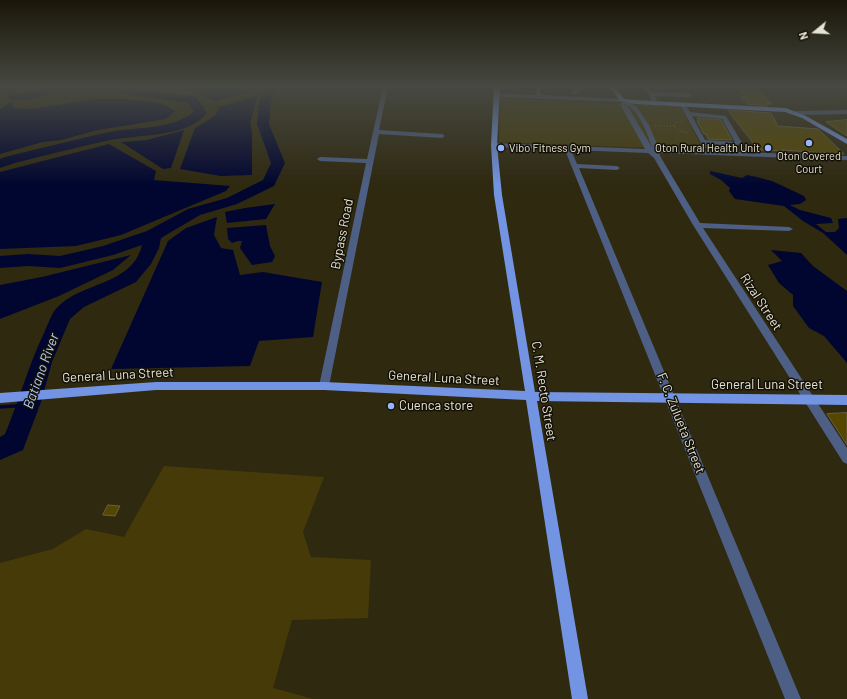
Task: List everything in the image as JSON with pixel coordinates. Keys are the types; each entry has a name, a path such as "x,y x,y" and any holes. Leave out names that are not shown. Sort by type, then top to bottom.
{"main road":[{"name":"C. M. Recto Street","path":"495,120 494,145 498,195 580,699"},
{"path":"808,120 847,142"},
{"name":"General Luna Street","path":"0,398 156,386 324,386 531,396 847,400"}],"street":[{"name":"Bypass Road","path":"324,386 378,120"},
{"name":"Rizal Street","path":"632,120 649,150"},
{"name":"Rizal Street","path":"642,120 646,125 657,154 697,225 847,458"},
{"path":"691,120 710,153"},
{"path":"703,142 739,143 727,120"},
{"path":"375,132 442,136"},
{"path":"494,145 649,150 657,154 710,153 847,158"},
{"name":"F. C. Zulueta Street","path":"567,148 671,398 793,699"},
{"path":"320,159 370,161"},
{"path":"574,166 617,168"},
{"path":"697,225 789,229"}],"path":[{"path":"646,125 674,126 678,130 685,132 698,132"}],"shaded area":[{"path":"500,120 687,120 704,150 499,142"},
{"path":"164,466 324,477 303,532 311,557 371,560 368,618 292,620 273,688 313,699 0,699 0,563 53,549 86,529 124,537"}],"water":[{"path":"0,120 162,120 98,130 61,140 43,142 0,154"},
{"path":"209,120 251,120 252,175 221,176 180,169 195,128"},
{"path":"184,130 171,168 163,169 121,142 147,140"},
{"path":"109,144 156,171 154,180 230,186 226,191 121,235 76,246 0,249 0,172"},
{"path":"710,171 742,178 747,175 757,177 772,181 804,196 806,200 800,204 790,205 800,210 831,218 833,223 816,224 826,232 835,232 839,228 838,219 847,218 847,255 823,233 803,221 784,206 735,199 729,191 730,188 721,180 710,174"},
{"path":"275,204 266,219 227,223 225,212"},
{"path":"217,217 214,235 221,248 233,250 240,275 263,272 322,282 313,337 259,341 250,366 111,369 168,241 186,228"},
{"path":"266,225 270,246 275,256 272,262 252,265 240,248 242,241 232,243 228,239 227,228"},
{"path":"771,250 801,253 813,266 847,291 847,363 824,336 809,328 793,306 793,295 779,283 768,265 782,261"},
{"path":"131,255 113,270 59,296 0,319 0,285 42,277"}],"building":[{"path":"698,120 721,120 732,140 708,139 697,121 699,121"},
{"path":"735,120 775,120 778,126 818,129 844,154 781,150 783,151 759,150"},
{"path":"847,120 847,136 826,122"},
{"path":"847,413 847,445 827,414"},
{"path":"108,505 120,506 115,516 103,515"}],"waterway":[{"name":"Batiano River","path":"0,164 10,160 111,136 163,130 187,123 192,120"},
{"name":"Batiano River","path":"153,235 194,212 232,201 269,183 278,163 263,124 263,120"},
{"name":"Batiano River","path":"0,262 28,260 60,262 107,251 153,235"},
{"name":"Batiano River","path":"0,449 14,442 30,402 41,362 62,315 77,302 130,278 142,264 150,248 153,235"},
{"path":"0,407 29,405"}],"place":[{"name":"Oton Covered Court","path":"809,143"},
{"name":"Vibo Fitness Gym","path":"501,148"},
{"name":"Oton Rural Health Unit","path":"768,148"},
{"name":"Cuenca store","path":"391,406"}]}
